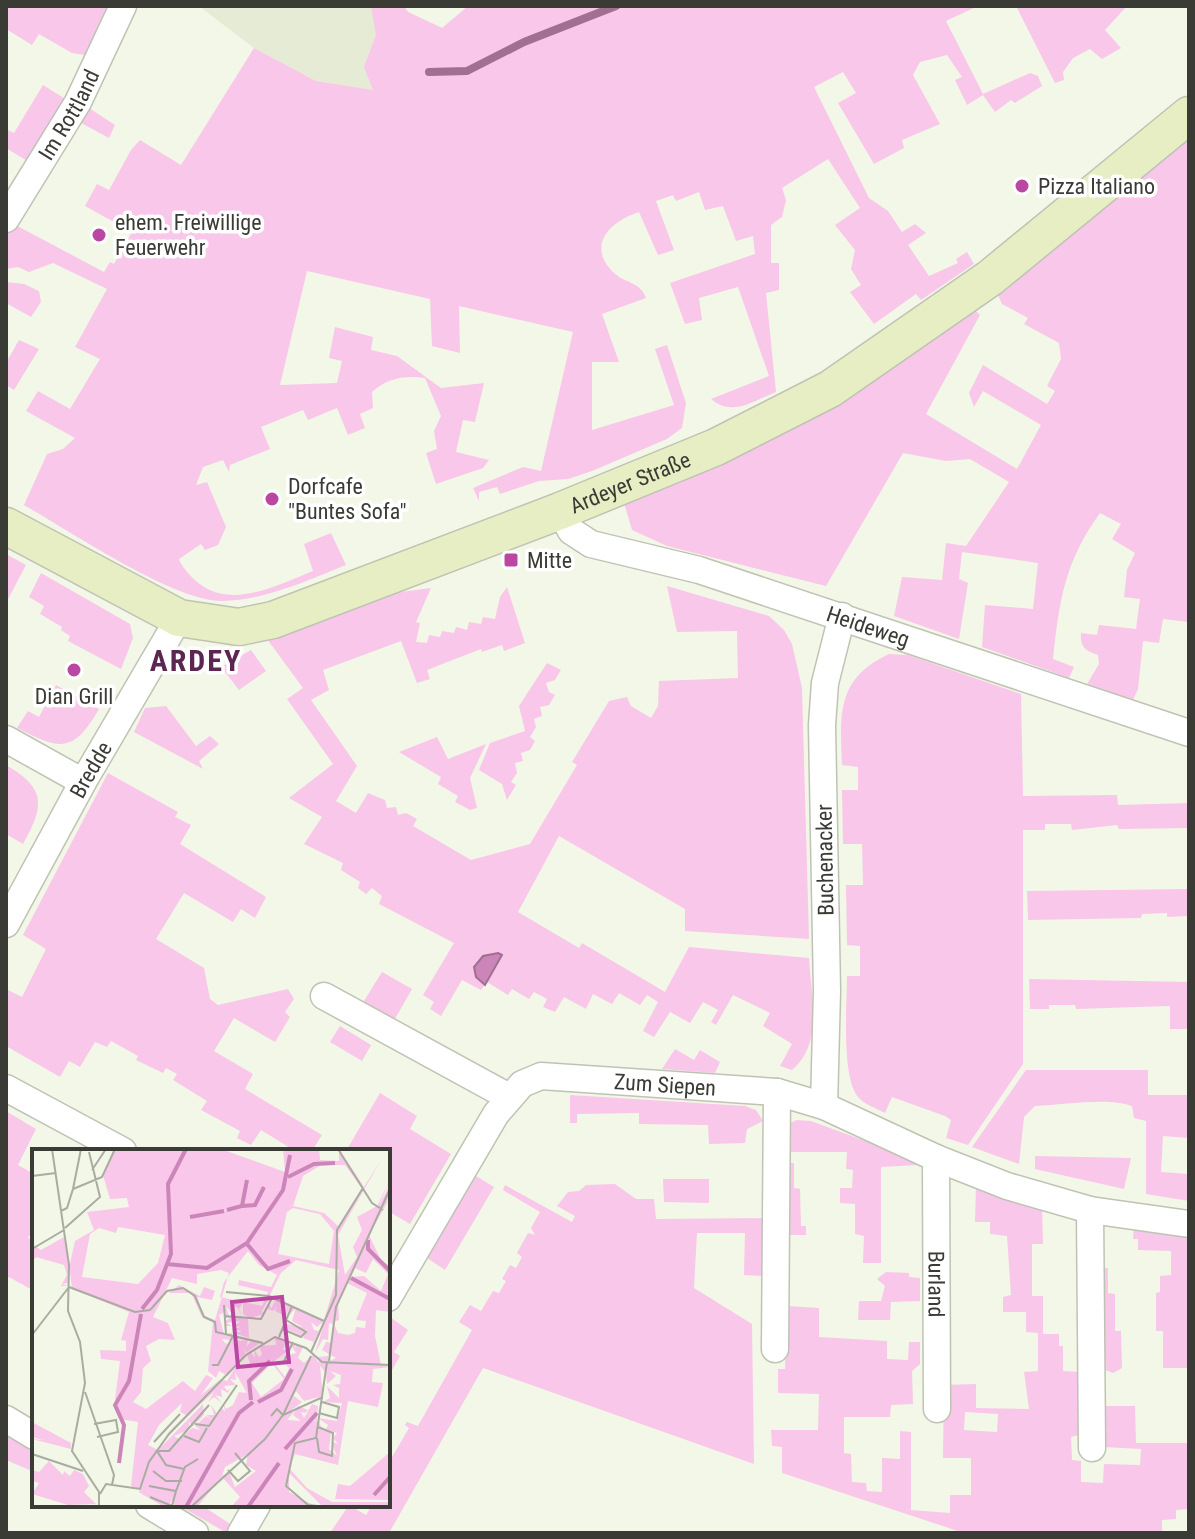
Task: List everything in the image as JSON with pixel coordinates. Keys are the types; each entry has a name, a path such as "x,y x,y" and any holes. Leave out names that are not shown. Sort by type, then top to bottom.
{"main road":[{"name":"Ardeyer Straße","path":"6,526 179,618 239,627 273,620 560,511 716,447 830,389 990,278 1189,115"}],"street":[{"name":"Im Rottland","path":"6,219 78,102 123,6"},
{"name":"Heideweg","path":"560,511 571,531 591,544 699,570 1189,733"},
{"name":"Buchenacker","path":"824,1106 827,991 822,725 825,683 842,616"},
{"name":"Bredde","path":"6,924 83,782 179,618"},
{"path":"6,739 83,782"},
{"path":"324,996 509,1097"},
{"name":"Zum Siepen","path":"391,1287 509,1097 522,1084 541,1076 777,1092 824,1106"},
{"path":"6,1088 119,1149"},
{"path":"775,1349 777,1092"},
{"path":"824,1106 936,1158 1007,1186 1090,1210 1189,1224"},
{"name":"Burland","path":"936,1158 937,1409"},
{"path":"1090,1210 1092,1448"},
{"path":"6,1419 32,1435"},
{"path":"152,1507 195,1533"},
{"path":"241,1533 256,1507"}],"shaded area":[{"path":"6,6 115,6 91,56 72,53 39,34 32,45 6,29"},
{"path":"199,6 404,6 408,12 442,28 428,99 316,81 254,48"},
{"path":"371,6 404,6 408,12 442,28 468,6 978,6 946,21 983,94 1030,73 1038,76 1042,86 1015,103 1011,100 995,112 983,95 967,105 955,80 962,77 947,55 920,62 913,75 940,124 902,140 904,148 874,164 838,103 856,93 843,72 814,87 869,198 888,211 902,232 915,224 926,233 908,245 929,276 958,263 956,259 967,252 974,264 921,300 916,294 874,324 850,292 861,285 851,269 855,250 835,225 860,208 828,159 782,188 786,200 782,217 771,225 771,263 779,263 779,290 766,293 776,392 743,406 727,407 711,399 769,376 738,287 699,298 702,320 685,324 670,283 755,254 753,236 736,241 723,206 705,210 699,192 676,201 673,195 656,201 674,250 658,255 639,212 612,227 602,243 605,262 618,276 640,288 646,298 602,314 619,362 592,362 592,430 674,405 655,349 667,345 686,403 682,428 667,439 568,479 539,481 500,494 497,487 479,492 479,501 473,488 523,467 541,471 573,332 459,306 460,353 432,346 430,299 307,271 280,385 337,383 342,361 329,358 335,327 373,337 371,350 397,356 441,388 484,383 475,422 463,420 456,452 489,460 483,468 436,484 426,453 437,449 434,431 441,416 425,378 397,379 378,387 372,392 373,408 360,414 365,428 348,435 337,408 308,420 303,410 261,427 270,449 230,465 229,472 223,460 203,467 196,485 207,482 226,527 218,545 205,550 201,544 179,559 180,562 194,579 209,589 241,595 276,586 313,571 304,544 331,533 346,565 285,589 254,597 222,601 202,598 150,578 24,505 47,454 63,449 75,438 26,411 38,391 70,409 100,359 75,347 107,289 53,263 29,272 18,267 6,269 6,220 104,272 110,262 114,264 132,232 85,206 97,184 109,190 140,140 181,165 254,48 316,81 373,90 364,67 376,35"},
{"path":"1016,6 1123,6 1125,8 1105,30 1121,48 1102,59 1090,49 1073,58 1063,72 1064,80 1055,83"},
{"path":"43,85 67,100 29,162 6,148 6,129 14,133"},
{"path":"89,108 115,125 109,138 81,123"},
{"path":"1189,130 1189,622 1163,619 1159,643 1143,641 1138,689 1133,700 1087,684 1099,664 1098,655 1084,648 1081,633 1097,635 1099,625 1136,629 1140,599 1124,597 1127,570 1135,553 1112,539 1121,524 1100,513 1071,565 1061,600 1053,659 1074,667 1069,678 982,647 985,605 1033,609 1038,563 962,552 959,579 968,583 959,639 894,616 902,577 942,580 946,543 966,546 1009,482 970,459 946,461 903,453 826,586 667,546 632,530 624,503 751,450 840,402 973,308 980,315 926,414 1017,469 1041,425 983,391 974,407 969,393 983,365 1047,404 1055,391 1047,386 1061,359 1059,343 1024,324 1028,318 1002,304 998,295"},
{"path":"6,282 24,284 39,291 41,302 31,317 6,303"},
{"path":"19,340 39,349 14,390 6,385 6,363"},
{"path":"6,554 26,565 6,603"},
{"path":"41,573 130,624 133,638 121,669 68,641 70,636 61,630 62,627 40,614 44,606 29,597"},
{"path":"667,586 769,616 784,630 792,644 802,688 809,939 685,931 685,909 559,836 518,912 579,948 582,943 665,992 689,947 809,958 812,1033 802,1059 792,1070 780,1066 792,1044 763,1026 770,1013 733,995 716,1025 711,1022 718,1010 703,1002 690,1023 670,1012 654,1037 643,1031 658,1002 647,995 640,1005 619,993 612,1004 593,994 586,1009 564,997 555,1012 543,1007 547,999 534,992 529,999 512,989 508,995 487,982 481,990 462,980 441,1016 430,1009 434,1002 423,995 454,943 379,904 382,896 372,888 366,894 358,888 360,882 341,870 343,863 304,844 322,817 289,798 333,764 287,699 303,688 267,639 400,592 431,588 416,622 420,623 416,642 427,643 429,635 440,637 442,631 454,633 456,627 467,630 469,622 481,624 483,617 495,619 500,597 507,587 525,643 504,651 502,645 482,652 481,649 427,670 430,679 417,683 401,641 323,670 329,690 311,700 357,766 336,801 356,813 368,793 385,800 387,808 396,807 398,815 406,813 417,819 413,826 471,860 530,844 577,765 572,762 609,701 627,697 631,706 651,718 658,706 659,681 738,678 737,631 677,632"},
{"path":"251,650 266,671 239,690 221,667"},
{"path":"889,654 908,655 1021,694 1023,796 1117,795 1118,805 1189,803 1189,828 1119,829 1117,825 1072,830 1071,824 1045,824 1045,830 1023,830 1023,1064 968,1145 946,1138 951,1120 945,1116 892,1097 885,1113 867,1104 858,1097 849,1073 847,976 860,976 860,946 847,945 846,885 863,885 862,844 843,844 842,790 858,790 858,767 842,765 842,714 850,687 859,675"},
{"path":"547,663 561,670 555,680 546,683 549,692 555,695 549,705 540,707 542,716 534,719 536,727 530,737 535,741 530,750 521,753 523,761 515,763 517,773 511,782 516,785 507,800 502,784 479,770 490,743 525,731 519,706"},
{"path":"56,685 99,709 81,734 64,744 44,741 17,728 28,711 39,717"},
{"path":"166,706 196,746 210,736 219,744 199,761 203,769 134,732 145,708"},
{"path":"437,737 448,759 486,744 470,778 477,808 470,810 455,802 458,796 438,784 441,777 399,752"},
{"path":"6,765 29,782 38,799 35,819 23,844 6,834"},
{"path":"108,773 178,812 175,817 191,825 180,844 266,897 255,918 241,909 233,922 184,893 156,939 204,968 210,999 218,1005 288,989 294,999 285,1012 290,1017 275,1042 234,1018 214,1051 253,1074 245,1089 322,1135 313,1149 292,1149 261,1130 251,1145 237,1138 240,1131 201,1110 207,1101 173,1080 177,1074 166,1068 163,1073 136,1060 138,1056 111,1041 107,1047 95,1042 80,1067 69,1061 60,1077 6,1046 6,989 22,997 46,949 23,935"},
{"path":"1189,889 1189,916 1167,917 1167,913 1142,914 1141,918 1028,920 1027,891"},
{"path":"502,955 485,985 476,977 474,967 483,956"},
{"path":"382,972 412,989 388,1031 356,1014"},
{"path":"1029,979 1189,982 1189,1029 1170,1029 1170,1006 1076,1009 1075,1005 1049,1005 1049,1009 1030,1009"},
{"path":"340,1026 371,1045 362,1061 330,1042"},
{"path":"675,1049 694,1060 700,1050 720,1062 715,1073 662,1069"},
{"path":"1026,1070 1148,1070 1148,1095 1189,1095 1189,1138 1163,1136 1161,1172 1189,1174 1189,1201 1146,1194 1146,1121 1134,1118 1132,1106 1122,1103 1035,1106 1024,1117 1019,1164 972,1147"},
{"path":"380,1093 417,1116 410,1129 451,1154 410,1224 390,1212 390,1149 347,1149"},
{"path":"570,1095 745,1106 756,1110 763,1121 747,1129 745,1143 709,1144 708,1125 639,1124 639,1113 577,1114 577,1123 570,1123"},
{"path":"6,1111 36,1129 18,1165 32,1173 32,1231 28,1238 32,1240 32,1290 9,1277 6,1281"},
{"path":"797,1120 811,1121 914,1159 918,1165 881,1167 881,1263 863,1263 864,1236 855,1234 855,1204 840,1203 840,1188 852,1188 853,1170 846,1169 847,1152 786,1152 788,1124"},
{"path":"1035,1156 1131,1158 1124,1189 1035,1169"},
{"path":"785,1163 794,1163 794,1188 800,1189 801,1226 806,1226 806,1235 785,1235"},
{"path":"476,1176 494,1187 445,1270 427,1258"},
{"path":"663,1179 709,1179 709,1203 664,1202"},
{"path":"615,1184 636,1199 654,1199 656,1219 764,1218 764,1276 744,1275 745,1233 697,1233 694,1288 752,1324 754,1464 483,1368 389,1533 330,1533 348,1507 366,1515 371,1507 390,1507 390,1461 409,1428 405,1425 407,1422 418,1426 472,1330 459,1322 470,1305 481,1311 493,1291 499,1293 510,1265 516,1268 522,1257 517,1253 528,1233 535,1235 531,1228 540,1212 503,1190 505,1185 572,1222 575,1216 557,1206 568,1192 579,1191 586,1185"},
{"path":"976,1184 1042,1206 1043,1244 1032,1244 1032,1296 1043,1296 1043,1334 1059,1334 1059,1346 1063,1346 1063,1371 1082,1372 1082,1434 1071,1437 1072,1460 1081,1461 1081,1482 1103,1483 1104,1464 1140,1465 1141,1449 1104,1447 1104,1406 1135,1406 1136,1443 1189,1443 1189,1509 1176,1510 1176,1519 1162,1520 1162,1533 964,1533 782,1473 782,1447 772,1446 771,1430 818,1430 819,1394 778,1393 778,1369 785,1369 787,1306 819,1308 819,1337 887,1341 887,1359 908,1360 909,1342 920,1342 920,1364 912,1371 913,1404 891,1405 890,1417 844,1417 844,1453 851,1454 852,1482 866,1483 867,1491 882,1492 882,1458 900,1459 900,1431 911,1432 911,1510 950,1513 950,1495 971,1495 971,1458 943,1458 944,1385 976,1384 976,1408 1029,1409 1024,1372 1038,1371 1038,1333 1026,1332 1026,1312 1003,1312 1003,1297 1011,1295 1007,1236 990,1234 990,1222 975,1222","holes":["965,1412 998,1414 997,1432 964,1430"]},
{"path":"1134,1225 1189,1233 1189,1368 1163,1368 1163,1331 1156,1331 1156,1293 1160,1292 1160,1276 1171,1275 1171,1251 1138,1250 1138,1239 1133,1239"},
{"path":"1101,1268 1108,1268 1108,1293 1115,1294 1115,1331 1121,1331 1122,1368 1113,1373 1103,1369"},
{"path":"886,1272 909,1273 909,1277 920,1278 920,1301 891,1302 890,1320 858,1320 859,1301 881,1301 885,1286 877,1279"},
{"path":"390,1317 408,1330 394,1352 400,1356 390,1374"},
{"path":"6,1419 32,1435 32,1471 6,1460"},
{"path":"182,1507 204,1507 235,1527 227,1533"}],"waterway":[{"path":"429,72 467,71 524,42 616,6"}],"place":[{"name":"Pizza Italiano","path":"1022,186"},
{"name":"ehem. Freiwillige Feuerwehr","path":"99,235"},
{"name":"Dorfcafe \"Buntes Sofa\"","path":"272,499"},
{"name":"Mitte","path":"511,560"},
{"name":"Dian Grill","path":"74,670"}],"district":[{"name":"ARDEY","path":"196,660"}]}
